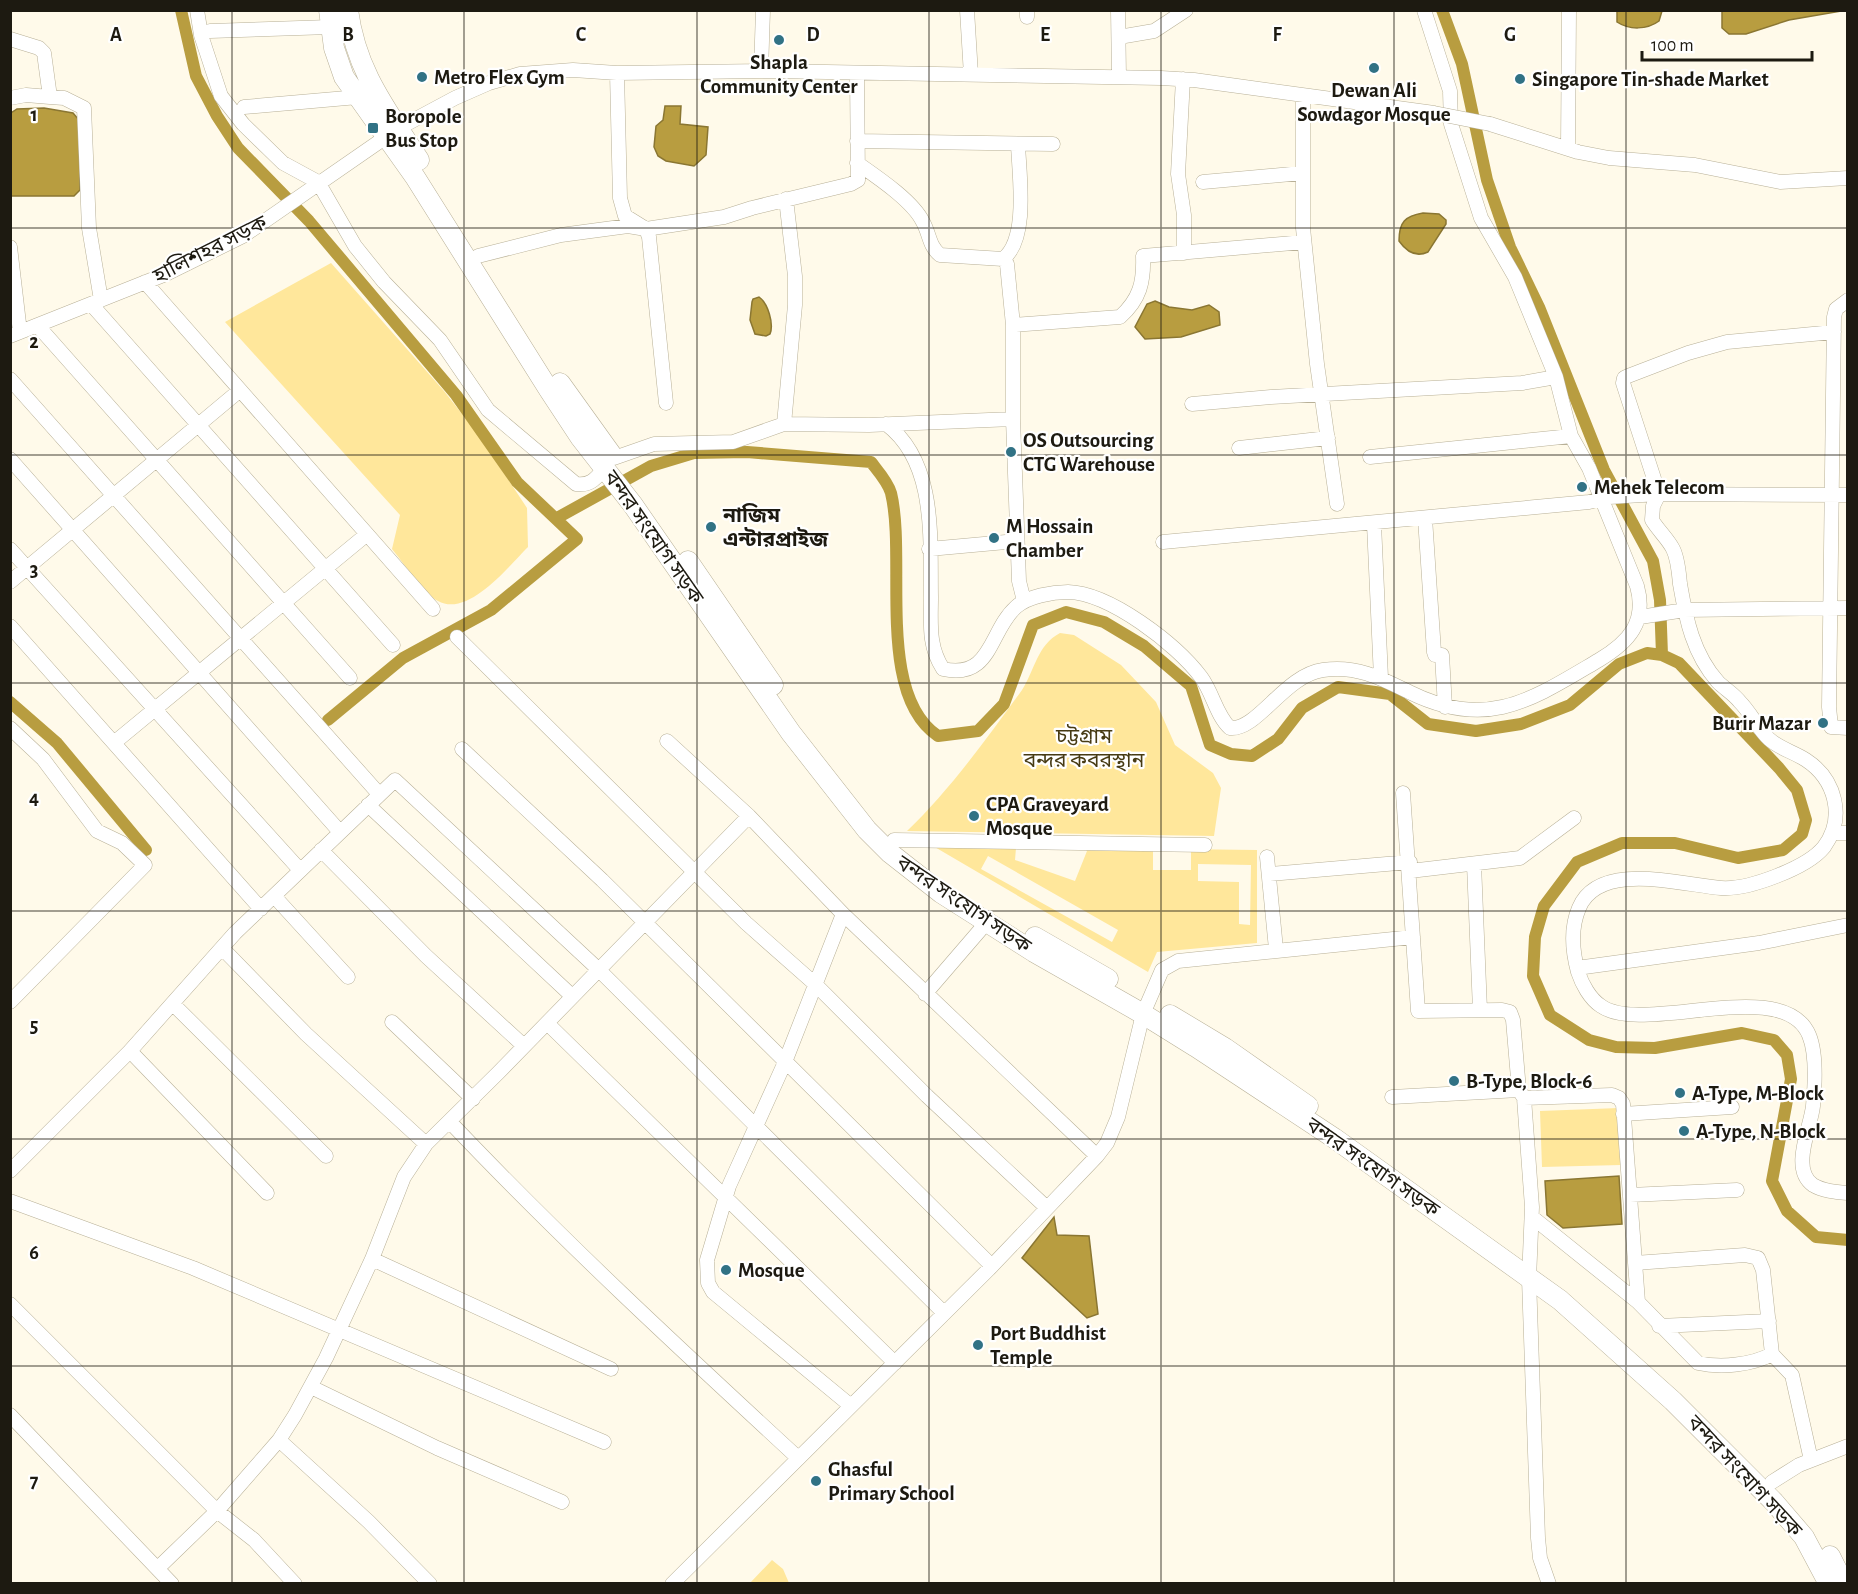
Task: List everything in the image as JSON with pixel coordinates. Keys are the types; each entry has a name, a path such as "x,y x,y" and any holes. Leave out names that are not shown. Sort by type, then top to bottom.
{"highway":[{"name":"বন্দর সংযোগ সড়ক","path":"348,10 353,44 362,70 386,112 393,132 549,390 611,465 868,813 911,856 959,890 1145,1008 1530,1272 1641,1358 1772,1482 1812,1528 1844,1584"},
{"name":"বন্দর সংযোগ সড়ক","path":"330,19 344,77 358,97 393,132 478,256 611,465"},
{"name":"বন্দর সংযোগ সড়ক","path":"638,502 791,733 867,830 915,874 987,922 1065,971 1145,1008"},
{"name":"বন্দর সংযোগ সড়ক","path":"1530,1272 1673,1401 1750,1477 1804,1537 1829,1584"}],"street":[{"path":"197,10 201,35 221,96 243,124 283,163 318,182 355,246 384,282 440,340 488,410 576,484 585,486 593,482 611,465 654,444 733,442 784,424 886,424 1013,419"},
{"path":"761,71 763,10"},
{"path":"967,10 970,75"},
{"path":"1118,10 1119,77"},
{"path":"1119,37 1154,31 1186,10"},
{"path":"1424,10 1450,91 1452,124 1472,193 1491,238 1515,278 1556,377 1571,436 1604,498 1637,586 1645,616"},
{"path":"1568,148 1569,10"},
{"path":"210,32 330,19"},
{"path":"10,39 39,48 44,53 50,97"},
{"name":"হালিশহর সড়ক","path":"16,334 145,282 234,241 393,132 489,83 520,74 573,70 617,73 761,71 1183,79 1434,113 1490,124 1609,158 1724,170 1780,182 1848,178"},
{"path":"617,73 620,198 625,216 646,229"},
{"path":"478,256 561,235 628,226 646,229 724,217 850,184 858,180 857,74"},
{"path":"1183,79 1178,174 1184,215 1184,254"},
{"path":"10,98 26,95 64,98 84,108 88,217 96,302 198,425 393,645"},
{"path":"244,107 358,97"},
{"path":"1303,97 1304,242 1337,504"},
{"path":"858,141 1053,144"},
{"path":"857,163 914,210 923,223 933,249 940,255 1003,259 1010,254 1019,231 1018,144"},
{"path":"1203,182 1302,173"},
{"path":"784,424 795,305 795,276 786,199"},
{"path":"646,229 660,327 666,403"},
{"path":"1013,325 1120,317 1136,300 1142,288 1143,256 1304,242"},
{"path":"10,247 16,334"},
{"path":"1003,259 1007,264 1013,325 1013,419 1020,590 1023,597 1030,599"},
{"path":"145,282 433,609"},
{"path":"1848,300 1836,309 1834,332 1830,608 1831,728 1848,728"},
{"path":"38,326 350,678"},
{"path":"1834,332 1727,342 1688,353 1624,378 1659,494 1653,506 1652,520 1673,547 1682,611 1689,633 1717,681 1739,701 1769,739 1806,760 1829,782 1834,794 1836,812 1832,833 1823,848 1809,861 1790,870 1743,884 1724,888 1681,881 1635,879 1612,881 1594,888 1582,899 1574,919 1572,939 1577,968 1587,992 1601,1007 1624,1014 1761,1007 1802,1023 1809,1036 1814,1074 1813,1108 1805,1145 1804,1174 1812,1184 1827,1190 1848,1193"},
{"path":"1192,404 1522,383 1556,377"},
{"path":"10,379 379,794"},
{"path":"1833,383 1848,382"},
{"path":"10,582 239,391"},
{"path":"886,424 900,435 913,452 921,475 929,549 931,637 934,655 943,669 958,672 976,666 1017,605 1051,593 1076,592 1139,621 1160,636 1200,676 1230,728 1239,729 1248,724 1290,684 1321,670 1361,670 1444,707 1479,710 1516,705 1604,657 1627,637 1645,616 1682,611 1848,608"},
{"path":"1370,457 1571,436"},
{"path":"1239,448 1328,438"},
{"path":"10,459 340,832"},
{"path":"1163,542 1374,524 1659,494 1848,495"},
{"path":"1425,518 1434,652 1442,656 1444,707"},
{"path":"1374,524 1381,678"},
{"path":"115,742 366,535"},
{"path":"929,549 1017,541"},
{"path":"10,549 300,870"},
{"path":"10,626 261,909"},
{"path":"457,637 746,923 815,984 927,1096 1047,1208"},
{"path":"10,728 43,759 97,831 122,843 145,865 10,1002"},
{"path":"667,741 749,816 843,914 1097,1156"},
{"path":"462,749 645,922 785,1062 914,1186 992,1266"},
{"path":"10,1171 130,1051 222,948 395,780 598,969 944,1313"},
{"path":"1403,793 1410,867 1418,1011 1510,1012 1521,1094 1532,1217 1530,1272 1538,1538 1540,1558 1549,1584"},
{"path":"368,805 572,996"},
{"path":"158,1568 217,1511 279,1440 311,1387 372,1259 404,1177 426,1144 473,1099 749,816"},
{"path":"1269,874 1474,864 1520,858 1574,818"},
{"path":"1832,833 1848,833"},
{"path":"894,840 1205,845"},
{"path":"321,850 426,956 524,1046"},
{"path":"1267,857 1276,950"},
{"path":"1474,864 1480,1010"},
{"path":"274,896 348,977"},
{"path":"843,914 785,1062 725,1198 707,1260 708,1283 713,1292 851,1406"},
{"path":"925,994 987,922"},
{"path":"1577,968 1759,943 1848,926"},
{"path":"672,1584 797,1457 992,1266 1097,1156 1107,1143 1118,1117 1145,1008 1162,970 1178,961 1413,938"},
{"path":"222,948 306,1034 426,1144"},
{"path":"174,1004 326,1156"},
{"path":"392,1022 473,1099"},
{"path":"547,1023 895,1363"},
{"path":"130,1051 267,1193"},
{"path":"1392,1097 1521,1094 1612,1095 1619,1098 1623,1114 1638,1302"},
{"path":"1623,1114 1732,1107"},
{"path":"450,1122 528,1204 667,1338 797,1457"},
{"path":"1630,1195 1737,1190"},
{"path":"10,1201 193,1268 338,1332 604,1442"},
{"path":"1532,1217 1638,1302 1659,1326 1698,1363 1709,1365 1741,1363 1762,1360 1772,1354"},
{"path":"1635,1263 1745,1255 1758,1258 1763,1270 1772,1354 1792,1375 1810,1460"},
{"path":"372,1259 611,1369"},
{"path":"10,1305 217,1511 254,1540 295,1584"},
{"path":"1659,1326 1769,1321"},
{"path":"311,1387 437,1448 562,1502"},
{"path":"10,1415 172,1584"},
{"path":"279,1440 369,1522 430,1584"},
{"path":"1772,1482 1810,1460 1848,1446"}],"green space":[{"path":"331,263 444,391 480,437 527,508 528,547 487,588 462,602 450,604 438,601 420,585 392,549 400,515 225,322"},
{"name":"চট্টগ্রাম বন্দর কবরস্থান","path":"1060,633 1074,635 1121,665 1156,702 1175,745 1213,773 1221,788 1214,836 907,831 938,799 982,745 1022,690 1041,651 1052,638"},
{"path":"933,846 1257,850 1257,943 1157,952 1148,972","holes":["1016,848 1087,851 1075,881 1015,860","1153,851 1191,852 1191,870 1153,870","988,856 1118,930 1112,942 981,869","1198,864 1251,865 1250,925 1239,924 1239,882 1198,881"]},
{"path":"1619,1108 1621,1165 1542,1167 1540,1111"},
{"path":"772,1560 783,1569 789,1583 750,1583"}],"shaded area":[{"path":"1617,10 1662,11 1659,21 1638,28 1617,22"},
{"path":"1847,10 1789,20 1746,34 1729,34 1722,28 1722,11"},
{"path":"665,106 681,106 680,124 708,127 706,155 694,166 666,161 658,156 654,147 656,126 663,120"},
{"path":"44,108 73,113 79,120 80,190 74,196 11,196 11,113 17,109"},
{"path":"1423,213 1439,214 1446,220 1446,224 1428,252 1415,254 1399,241 1400,229 1407,218"},
{"path":"759,297 765,304 771,319 770,334 766,336 755,334 750,320 753,299"},
{"path":"1155,301 1169,307 1192,310 1209,305 1219,312 1220,325 1181,337 1145,339 1135,327 1147,304"},
{"path":"1619,1176 1622,1224 1563,1228 1547,1215 1545,1181"},
{"path":"1054,1217 1057,1235 1089,1236 1098,1314 1087,1318 1022,1258"}],"waterway":[{"path":"181,10 196,76 217,116 238,148 309,221 456,395 517,482 577,539 491,610 403,658 328,720"},
{"path":"1442,10 1462,64 1487,180 1510,247 1539,307 1604,470 1653,561 1660,600 1662,655"},
{"path":"557,518 651,466 694,453 747,452 871,462 891,493 895,521 897,624 906,690 919,716 938,736 978,731 1004,704 1033,625 1066,612 1104,622 1144,646 1191,686 1210,745 1231,754 1252,756 1278,739 1302,708 1338,687 1390,694 1428,724 1476,731 1521,724 1570,705 1619,664 1647,653 1662,655 1679,663 1797,790 1806,820 1802,834 1783,850 1738,858 1675,843 1622,843 1577,862 1544,906 1535,937 1533,976 1550,1015 1589,1040 1616,1047 1655,1048 1742,1033 1774,1040 1787,1055 1791,1079 1772,1181 1787,1211 1816,1237 1848,1240"},
{"path":"10,702 57,743 146,850"}],"place":[{"name":"Shapla Community Center","path":"779,40"},
{"name":"Dewan Ali Sowdagor Mosque","path":"1374,68"},
{"name":"Metro Flex Gym","path":"422,77"},
{"name":"Singapore Tin-shade Market","path":"1520,79"},
{"name":"Boropole Bus Stop","path":"373,128"},
{"name":"OS Outsourcing CTG Warehouse","path":"1011,452"},
{"name":"Mehek Telecom","path":"1582,487"},
{"name":"নাজিম এন্টারপ্রাইজ","path":"711,527"},
{"name":"M Hossain Chamber","path":"994,538"},
{"name":"Burir Mazar","path":"1823,723"},
{"name":"CPA Graveyard Mosque","path":"974,816"},
{"name":"B-Type, Block-6","path":"1454,1081"},
{"name":"A-Type, M-Block","path":"1680,1093"},
{"name":"A-Type, N-Block","path":"1684,1131"},
{"name":"Mosque","path":"726,1270"},
{"name":"Port Buddhist Temple","path":"978,1345"},
{"name":"Ghasful Primary School","path":"816,1481"}]}
